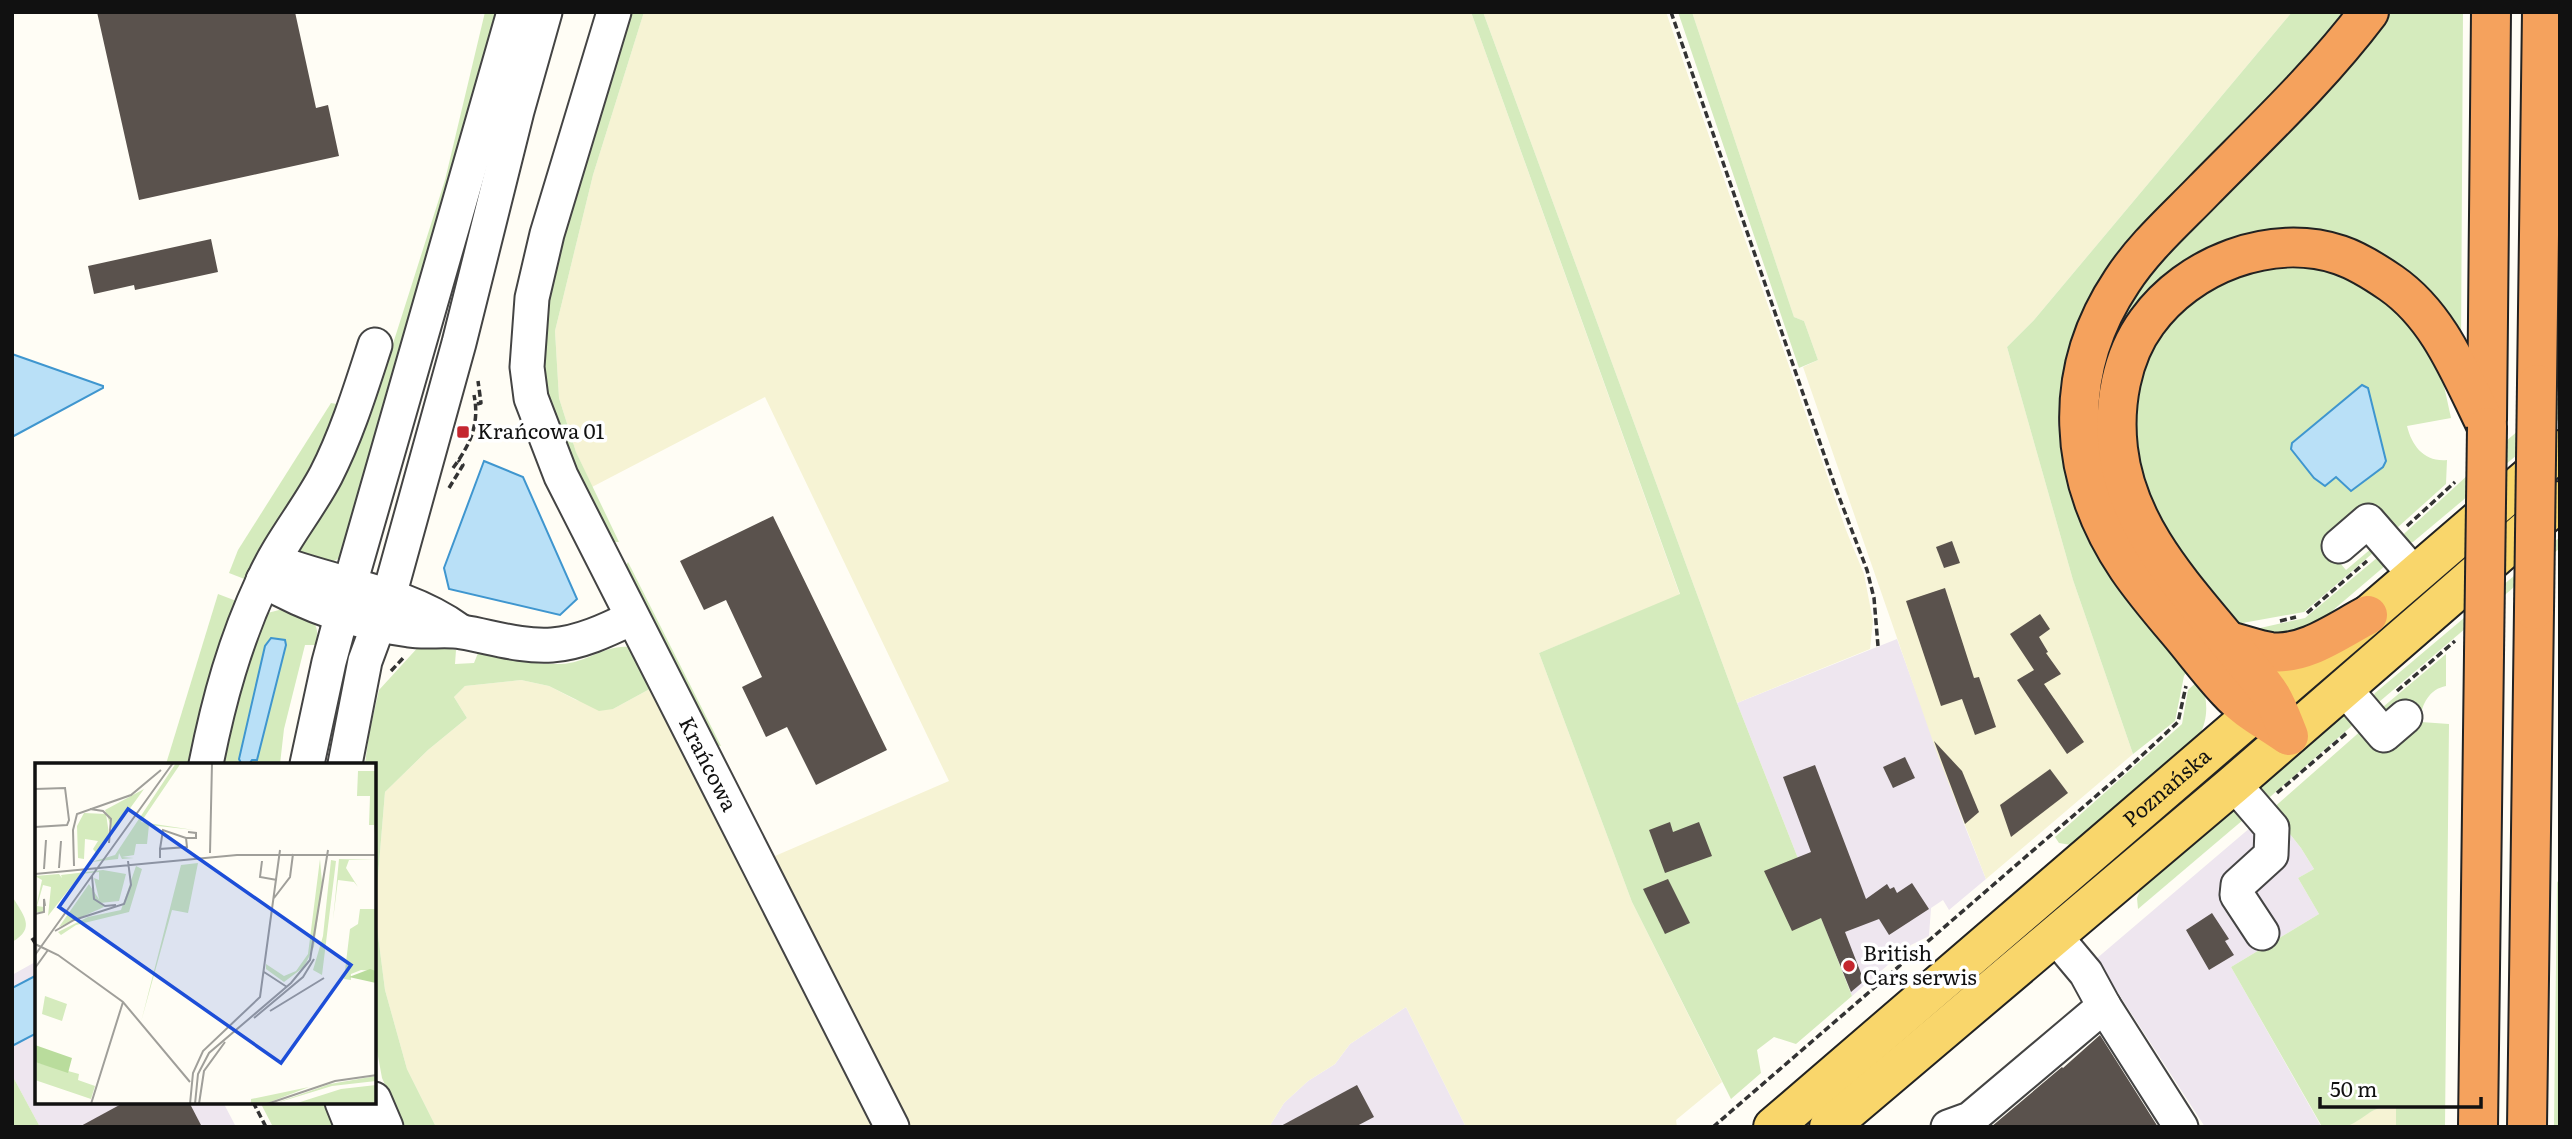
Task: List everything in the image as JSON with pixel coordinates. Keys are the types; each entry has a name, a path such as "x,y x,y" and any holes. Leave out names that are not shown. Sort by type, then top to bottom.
{"highway":[{"path":"2264,705 2228,692 2128,568 2108,534 2085,473 2078,422 2080,384 2090,344 2123,280 2155,241 2307,85 2369,12"},
{"path":"2478,1127 2471,646 2487,426 2491,12"},
{"path":"2528,1127 2542,12"},
{"path":"2289,736 2264,705 2228,641 2182,587 2153,546 2132,504 2123,478 2118,450 2117,401 2126,362 2146,323 2172,293 2217,264 2255,252 2294,247 2339,254 2376,273 2416,304 2447,347 2487,426"},
{"path":"2228,641 2271,652 2286,652 2313,643 2368,615"},
{"path":"2533,775 2560,854"}],"main road":[{"name":"Poznańska","path":"1773,1127 2560,450"},
{"name":"Poznańska","path":"1829,1127 2055,936 2245,797 2289,736 2356,702 2560,501"}],"street":[{"path":"307,763 346,599 514,12"},
{"path":"345,763 363,671 384,610 459,343 517,111 545,12"},
{"name":"Krańcowa","path":"614,12 547,234 531,298 527,367 531,398 561,477 892,1127"},
{"path":"206,763 223,685 238,640 268,570 328,472 358,398 375,345"},
{"path":"2339,546 2368,521 2415,575"},
{"path":"268,570 309,574 346,599 384,610 438,615 460,631 506,642 552,645 593,636 632,618"},
{"path":"2356,702 2384,735 2405,717"},
{"path":"2245,797 2272,828 2271,855 2238,885 2237,895 2262,933"},
{"path":"2055,936 2086,973 2181,1127"},
{"path":"1948,1127 1970,1119 2104,1006"},
{"path":"343,1104 352,1127"},
{"path":"376,1104 386,1127"}],"path":[{"path":"1671,12 1836,489 1867,570 1874,598 1878,646"},
{"path":"2245,797 2356,702 2471,646"},
{"path":"386,674 408,652"},
{"path":"1713,1127 2178,722 2188,680"},
{"path":"32,938 35,943"},
{"path":"254,1104 266,1127"}],"shaded area":[{"path":"644,12 1471,12 1680,595 1539,653 1632,902 1722,1082 1676,1120 1677,1127 1466,1127 1406,1007 1350,1044 1335,1064 1308,1081 1284,1103 1269,1127 904,1127 768,859 949,781 765,397 592,487 576,452 559,398 555,331 593,175"},
{"path":"1483,12 1666,12 1846,530 1864,574 1873,621 1870,649 1737,703"},
{"path":"1692,12 2292,12 2034,320 2007,347 2073,580 2133,754 1986,879 1938,756 1803,367 1818,360 1804,321 1794,317"},
{"path":"1897,639 1986,879 1949,910 1943,900 1931,908 1929,936 1911,945 1852,996 1737,703"},
{"path":"521,680 549,686 576,700 613,709 657,685 885,1127 436,1127 407,1069 385,990 376,900 385,792 428,750 467,718 454,697 465,686"},
{"path":"2271,810 2314,869 2298,878 2319,914 2231,967 2321,1126 2205,1127 2096,959"},
{"path":"35,962 35,1104 224,1104 236,1127 40,1127 12,1075 12,975"},
{"path":"1406,1007 1466,1127 1269,1127 1284,1103 1308,1081 1335,1064 1350,1044"},
{"path":"2379,1107 2396,1108 2396,1127 2345,1127"}],"green space":[{"path":"485,12 497,12 349,551 331,562 309,563 299,550 299,536 332,499 391,350 445,180"},
{"path":"627,12 644,12 593,175 555,331 559,398 576,452 619,542 610,542 573,477 542,384 543,300"},
{"path":"1471,12 1483,12 1737,703 1852,996 1796,1044 1774,1037 1757,1050 1761,1073 1731,1099 1632,902 1539,653 1680,594"},
{"path":"1678,12 1692,12 1794,317 1804,321 1818,360 1799,368"},
{"path":"2292,12 2351,12 2101,283 2080,320 2061,381 2058,426 2076,503 2102,565 2190,667 2184,676 2175,721 2133,754 2073,580 2007,347 2034,320"},
{"path":"2388,12 2463,12 2461,348 2416,279 2223,246 2096,392 2118,314 2163,255"},
{"path":"2320,264 2387,293 2436,349 2451,418 2407,426 2420,451 2432,458 2447,460 2446,484 2388,536 2359,508 2321,541 2346,570 2372,548 2380,547 2304,612 2237,624 2160,533 2133,476 2135,380 2151,344 2185,304 2228,271"},
{"path":"2560,396 2560,419 2413,542 2401,546 2394,543 2494,451"},
{"path":"331,403 343,405 320,468 247,580 229,573 238,550"},
{"path":"2560,537 2560,548 2372,708 2371,700 2375,693"},
{"path":"2384,552 2386,565 2311,629 2247,638 2260,628 2305,618"},
{"path":"628,562 721,746 709,745 624,569"},
{"path":"218,594 239,602 192,763 166,763"},
{"path":"279,610 305,616 316,627 317,645 305,645 284,729 280,763 216,763 260,615"},
{"path":"421,644 456,650 455,664 474,663 478,653 561,664 613,648 630,647 657,685 613,709 599,711 549,686 521,680 465,686 454,697 467,718 428,750 385,792 376,900 376,763 365,763 379,690"},
{"path":"2446,654 2446,686 2430,694 2422,710 2421,722 2449,724 2445,1127 2396,1127 2396,1108 2381,1107 2350,1125 2320,1127 2231,967 2319,914 2298,878 2314,869 2271,810 2363,729 2381,752 2393,747 2401,738 2412,714 2398,700 2381,714 2377,712"},
{"path":"2200,679 2206,708 2199,736 2071,845 2059,843 2055,837 2182,724 2188,690"},
{"path":"2357,713 2362,717 2263,803 2255,786 2343,716"},
{"path":"2235,806 2250,814 2138,909 2137,898 2142,886"},
{"path":"2557,881 2560,886 2560,1127 2554,1127"},
{"path":"12,896 26,921 26,926 20,937 12,942"},
{"path":"376,920 385,990 407,1069 436,1127 404,1127 382,1078 376,1045"},
{"path":"12,1075 40,1127 12,1127"},
{"path":"261,1104 326,1104 335,1127 273,1127"}],"water":[{"path":"12,354 103,386 103,388 12,437"},
{"path":"2362,385 2368,388 2386,461 2383,467 2351,491 2336,477 2325,486 2314,478 2291,449 2292,443"},
{"path":"484,461 523,477 577,599 560,615 449,589 444,568"},
{"path":"271,638 285,640 286,645 257,760 241,763 239,759 265,646"},
{"path":"35,976 35,1034 12,1046 12,988"}],"building":[{"path":"97,12 295,12 316,108 328,105 339,156 139,200"},
{"path":"211,239 218,272 135,290 134,285 94,294 88,266"},
{"path":"773,516 887,750 816,785 787,727 766,737 742,687 762,677 726,600 704,610 680,561"},
{"path":"1952,541 1960,563 1944,568 1936,547"},
{"path":"1945,588 1974,678 1979,677 1996,727 1975,735 1962,699 1941,706 1906,601"},
{"path":"2040,614 2050,629 2039,637 2048,652 2046,653 2061,674 2044,684 2084,742 2067,754 2017,680 2034,670 2010,634"},
{"path":"1934,741 1962,771 1979,812 1965,824"},
{"path":"1905,757 1915,778 1893,788 1883,767"},
{"path":"1815,765 1866,899 1887,884 1890,889 1894,887 1897,893 1912,883 1929,909 1889,935 1879,919 1845,932 1864,981 1851,992 1821,918 1792,931 1764,871 1811,852 1783,777"},
{"path":"2050,769 2068,793 2011,837 2000,805"},
{"path":"1670,822 1673,832 1699,822 1712,856 1665,873 1649,830"},
{"path":"1668,879 1690,923 1665,934 1643,889"},
{"path":"2212,913 2229,939 2225,941 2234,955 2209,970 2186,930"},
{"path":"2100,1035 2158,1127 1991,1127 2063,1068"},
{"path":"1357,1085 1374,1117 1355,1127 1279,1127"},
{"path":"121,1104 190,1104 202,1127 79,1127"}],"place":[{"name":"Krańcowa 01","path":"463,432"},
{"name":"British Cars serwis","path":"1849,966"}]}
